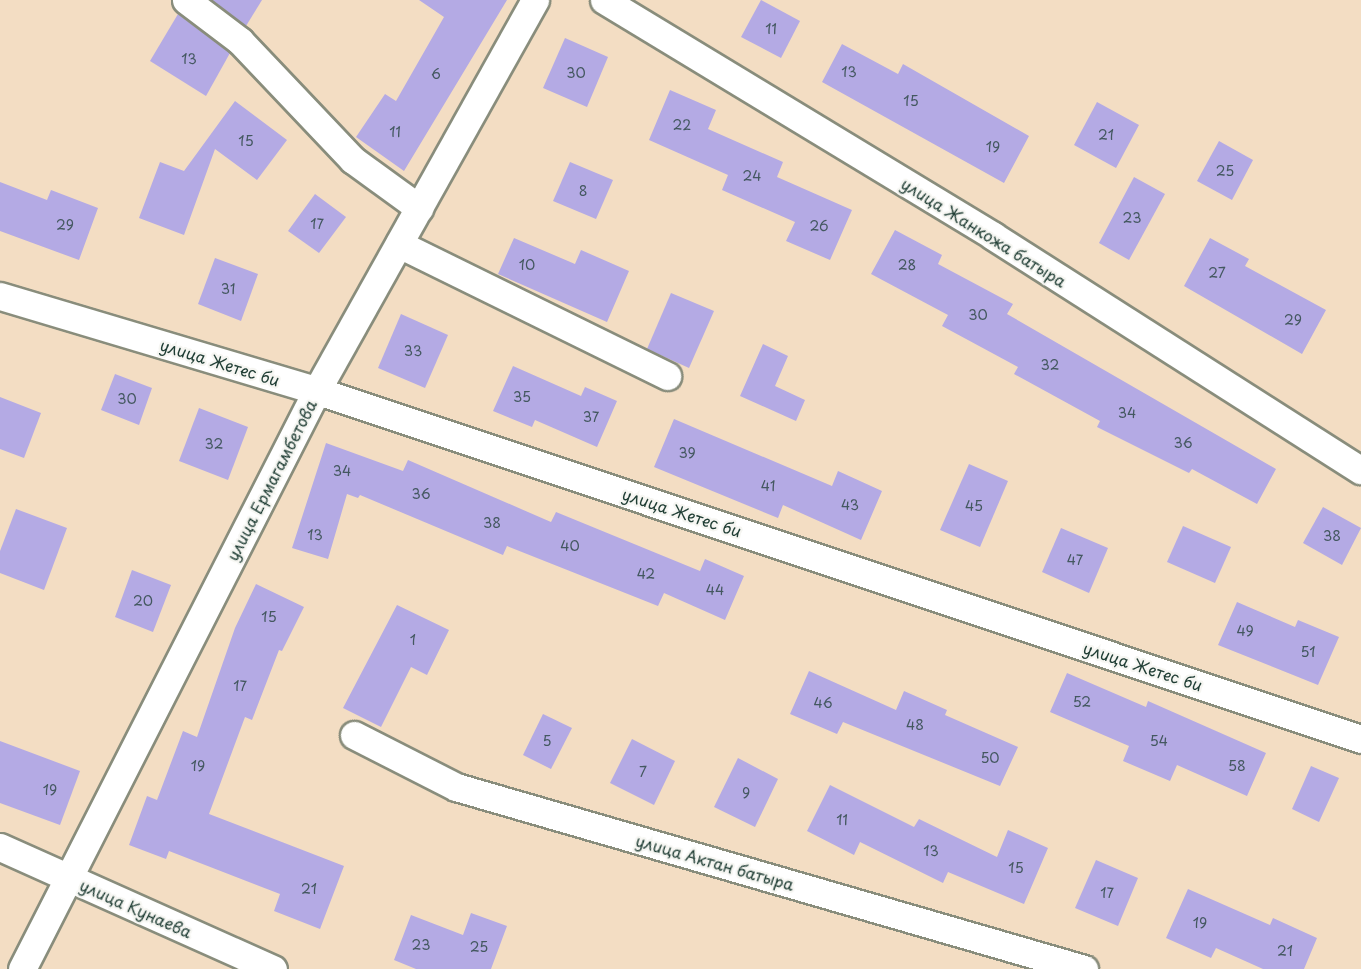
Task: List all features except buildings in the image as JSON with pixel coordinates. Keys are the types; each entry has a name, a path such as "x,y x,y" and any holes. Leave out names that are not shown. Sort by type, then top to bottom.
{"street":[{"path":"186,0 240,41 353,160 419,208"},
{"name":"улица Ермагамбетова","path":"22,969 66,876 317,390 535,0"},
{"name":"улица Жанкожа батыра","path":"604,0 993,236 1361,470"},
{"path":"399,244 667,376"},
{"name":"улица Жетес би","path":"0,296 317,390 1361,739"},
{"name":"улица Актан батыра","path":"354,735 456,787 1084,969"},
{"name":"улица Кунаева","path":"0,847 273,969"}]}
